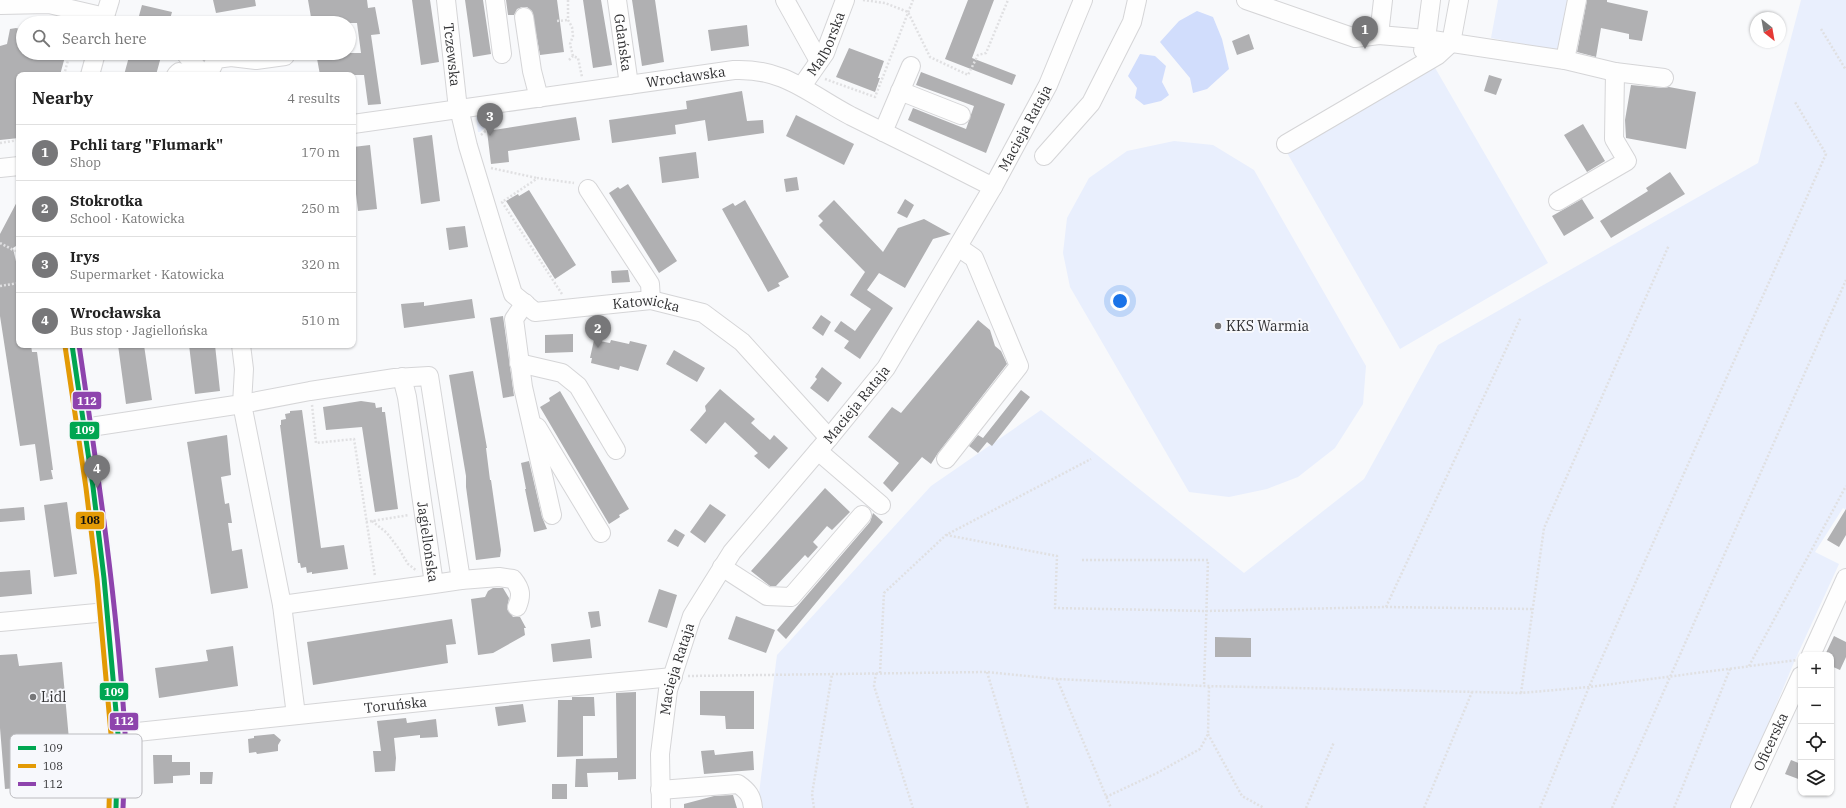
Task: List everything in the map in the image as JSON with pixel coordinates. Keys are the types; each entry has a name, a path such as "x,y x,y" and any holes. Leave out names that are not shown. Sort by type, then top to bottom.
{"street":[{"name":"Tczewska","path":"446,0 458,109"},
{"path":"495,0 502,54"},
{"name":"Gdańska","path":"617,0 629,85"},
{"path":"785,0 822,64"},
{"name":"Malborska","path":"802,86 822,64 845,0"},
{"name":"Macieja Rataja","path":"660,799 660,754 668,690 692,616 732,552 824,445 886,368 993,187 1048,85 1083,0"},
{"path":"1044,156 1092,103 1132,22 1137,0"},
{"path":"1246,0 1355,38 1379,35 1426,38 1565,60 1615,72 1664,78"},
{"path":"1379,35 1383,0"},
{"path":"1418,66 1426,38 1431,0"},
{"path":"1286,144 1438,55 1451,43 1459,0"},
{"path":"1565,60 1577,0"},
{"path":"0,5 35,2 106,13"},
{"path":"524,17 532,71 539,98"},
{"path":"91,72 94,60"},
{"path":"193,60 204,69"},
{"path":"179,72 204,69 224,60"},
{"path":"883,132 910,66"},
{"name":"Wrocławska","path":"356,124 749,69 785,78 802,86 839,109 993,187"},
{"path":"1558,201 1627,161 1614,139 1615,72"},
{"path":"900,91 961,115"},
{"name":"Katowicka","path":"458,109 513,294 536,312 651,300 703,313 742,342 824,445 881,505"},
{"path":"0,168 16,166"},
{"path":"583,186 650,284 651,300"},
{"path":"946,459 1019,366 974,258 958,247"},
{"path":"525,303 514,319 519,363 552,515"},
{"path":"72,348 94,494 118,734"},
{"path":"241,348 244,369 242,404 282,605 296,715"},
{"path":"519,363 562,373 578,386 616,450"},
{"path":"84,428 242,404 310,391 402,377 430,376 472,583"},
{"name":"Jagiellońska","path":"282,605 434,584 402,377"},
{"path":"529,414 601,533"},
{"path":"722,567 767,596 791,597 862,515"},
{"path":"434,584 472,583 499,577 513,579 521,588 521,598 517,607"},
{"path":"1811,652 1846,578"},
{"path":"0,622 107,612"},
{"name":"Toruńska","path":"118,734 673,677"},
{"name":"Oficerska","path":"1740,808 1798,682"},
{"path":"660,799 738,784 748,791 752,799 753,808"},
{"path":"116,798 116,808"}],"path":[{"path":"568,0 568,20 572,27 574,36 570,44 573,56 578,58 580,63 583,83"},
{"path":"863,0 885,3 908,12 930,57 968,75 978,55 986,53 1008,0"},
{"path":"822,64 875,97 913,0"},
{"path":"557,21 568,20"},
{"path":"1821,29 1846,70"},
{"path":"569,60 573,56"},
{"path":"65,72 68,60"},
{"path":"1540,808 1589,686 1826,154 1795,102"},
{"path":"482,140 481,134 505,115"},
{"path":"0,143 16,140"},
{"path":"487,168 583,186"},
{"path":"538,178 502,202 565,298"},
{"path":"0,243 16,251"},
{"path":"1521,693 1544,528 1669,245"},
{"path":"1612,808 1672,676 1846,280"},
{"path":"0,286 16,283"},
{"path":"1386,607 1521,317"},
{"path":"310,391 316,443 354,439 378,592"},
{"path":"880,673 884,593 946,535 1091,460"},
{"path":"1749,666 1846,486"},
{"path":"366,522 424,512"},
{"path":"372,521 391,538 408,564 434,584"},
{"path":"946,535 1057,556 1055,608 1206,611 1386,607 1533,609"},
{"path":"1082,560 1208,560 1204,686"},
{"path":"673,677 987,672 1057,679 1204,686 1521,693 1730,669 1798,659"},
{"path":"1674,808 1730,669"},
{"path":"987,672 1028,808"},
{"path":"814,808 812,794 832,674"},
{"path":"876,674 874,686 912,808"},
{"path":"1057,679 1111,808"},
{"path":"1106,797 1157,773 1200,749 1208,734 1209,686"},
{"path":"1424,808 1472,692"},
{"path":"1208,734 1242,796 1264,808"},
{"path":"1306,808 1334,742"}],"shaded area":[{"path":"1498,0 1570,0 1560,51 1491,38"},
{"path":"1801,0 1846,0 1846,510 1843,508 1815,552 1839,564 1798,652 1733,808 760,808 758,802 777,655 931,486 1041,410 1244,573 1364,479 1438,345 1758,163"},
{"path":"1197,11 1213,17 1222,39 1229,69 1207,89 1193,93 1190,78 1160,42 1179,21"},
{"path":"1140,54 1155,56 1166,66 1162,82 1169,95 1161,101 1144,105 1135,98 1137,88 1128,76"},
{"path":"1434,66 1548,263 1400,349 1286,151"},
{"path":"503,113 480,132 478,132 476,117"},
{"name":"KKS Warmia","path":"1174,141 1213,145 1254,170 1366,366 1363,404 1335,448 1298,477 1267,489 1229,497 1189,492 1070,287 1063,253 1067,218 1089,178 1127,151"}],"building":[{"path":"213,0 255,0 256,6 216,13"},
{"path":"308,0 367,0 368,8 375,7 380,34 371,35 381,104 368,105 364,75 356,75 356,72 319,72 317,60 356,60 356,53 361,53 356,16 311,16"},
{"path":"412,0 430,0 439,62 421,65"},
{"path":"465,0 483,0 491,54 473,57"},
{"path":"506,0 557,0 564,52 540,55 532,11 527,7 522,7 517,9 514,15 508,15"},
{"path":"583,0 601,0 612,65 593,68"},
{"path":"632,0 655,0 664,62 642,66"},
{"path":"968,0 994,0 972,58 1016,75 1012,85 945,59"},
{"path":"1587,0 1607,0 1607,2 1648,11 1642,41 1629,39 1629,34 1601,28 1596,57 1577,52"},
{"path":"142,5 172,12 171,16 139,16"},
{"path":"747,25 749,46 711,51 708,30"},
{"path":"16,28 16,60 64,60 61,72 16,72 16,138 0,140 0,46 7,44 10,29"},
{"path":"1249,34 1254,49 1237,55 1232,41"},
{"path":"849,48 884,61 875,92 836,77"},
{"path":"128,60 160,60 157,72 125,72"},
{"path":"921,72 1005,104 986,153 908,120 913,108 966,129 974,106 916,85"},
{"path":"1489,75 1502,79 1496,95 1484,91"},
{"path":"1631,85 1663,88 1669,87 1696,92 1686,149 1626,138 1625,120"},
{"path":"742,91 747,121 763,120 764,133 708,141 705,120 675,125 676,134 612,143 609,120 687,109 686,101"},
{"path":"796,115 854,144 844,165 786,136"},
{"path":"576,117 580,140 508,151 509,162 491,164 487,131"},
{"path":"1583,124 1605,161 1587,172 1564,135"},
{"path":"432,135 440,201 421,204 413,138"},
{"path":"370,145 377,209 358,211 356,194 356,147"},
{"path":"696,152 699,178 662,183 659,157"},
{"path":"1670,172 1685,194 1611,238 1600,221 1648,191 1646,188"},
{"path":"797,177 799,190 786,192 784,179"},
{"path":"628,184 677,261 659,273 609,193 618,187 620,189"},
{"path":"529,190 576,265 555,279 506,201"},
{"path":"905,199 914,205 907,218 897,213"},
{"path":"1582,199 1594,218 1564,236 1552,216"},
{"path":"745,200 789,277 778,283 780,286 768,292 722,209 733,203 735,206"},
{"path":"834,200 883,252 898,228 924,219 951,234 933,239 905,288 879,273 867,290 893,308 860,359 844,348 849,341 834,331 841,321 855,331 871,309 850,295 865,272 819,225 823,221 818,216"},
{"path":"16,204 16,246 13,248 16,262 16,348 31,348 32,352 37,352 53,479 40,481 35,444 20,446 0,316 0,234"},
{"path":"465,226 468,247 449,250 446,228"},
{"path":"628,270 630,282 612,283 611,271"},
{"path":"472,299 475,318 404,328 401,304 424,302 424,306"},
{"path":"821,315 831,322 823,336 812,328"},
{"path":"503,316 514,396 503,398 490,318"},
{"path":"978,320 990,330 995,346 1001,351 1007,364 931,464 922,457 892,492 883,483 899,463 868,437 892,407 901,413"},
{"path":"573,334 573,352 545,353 545,335"},
{"path":"594,340 610,343 611,340 629,344 630,341 647,345 638,371 620,366 619,370 591,363 592,358 590,358"},
{"path":"118,348 144,348 152,400 126,404"},
{"path":"189,348 215,348 220,391 195,394"},
{"path":"674,350 705,368 697,382 666,364"},
{"path":"822,367 842,383 828,402 810,388 817,379 815,377"},
{"path":"473,371 487,448 490,480 501,550 500,557 476,560 466,487 466,476 449,375"},
{"path":"720,389 755,419 751,423 770,440 774,435 788,448 769,469 754,456 758,453 725,422 706,444 690,430 706,411 705,406"},
{"path":"1021,390 1030,397 992,446 987,442 978,453 969,446 978,435 983,438"},
{"path":"560,391 629,509 609,524 540,407 550,401 549,398"},
{"path":"361,401 375,403 376,408 382,407 382,412 385,412 398,509 375,512 362,427 326,430 323,407"},
{"path":"302,410 321,548 344,545 348,569 312,574 312,572 307,573 306,567 301,568 300,563 298,563 280,425 281,420 286,419 285,414 290,413 290,411"},
{"path":"227,435 231,475 221,477 225,504 229,503 232,523 228,523 232,551 242,549 248,588 211,594 187,442"},
{"path":"529,461 542,517 547,529 534,532 521,463"},
{"path":"825,488 850,512 832,530 827,526 813,542 818,547 808,558 805,555 776,586 770,586 751,571"},
{"path":"67,502 77,574 54,577 44,505"},
{"path":"710,504 726,515 705,543 690,532"},
{"path":"24,507 25,520 0,522 0,509"},
{"path":"1846,509 1846,535 1839,547 1827,540"},
{"path":"873,513 883,522 786,639 777,630 870,522"},
{"path":"675,529 685,535 678,547 667,541"},
{"path":"30,570 32,594 0,597 0,572"},
{"path":"493,588 503,588 509,598 507,609 513,617 520,617 526,628 524,628 525,635 493,653 478,655 471,599 485,597 488,591"},
{"path":"659,589 677,595 667,628 648,622"},
{"path":"599,611 601,626 591,628 588,612"},
{"path":"736,616 775,630 766,653 728,639"},
{"path":"452,619 456,644 446,645 448,663 313,685 307,642"},
{"path":"1834,636 1846,642 1846,657 1840,670 1834,667 1834,652 1826,652"},
{"path":"1215,637 1251,638 1251,657 1215,657"},
{"path":"590,639 592,658 553,662 551,644"},
{"path":"233,646 238,686 159,698 155,668 208,661 206,650"},
{"name":"Lidl","path":"17,654 19,666 62,662 68,734 10,734 10,789 5,789 0,728 0,655"},
{"path":"700,691 754,691 754,729 726,729 725,716 700,715"},
{"path":"636,692 636,779 618,780 618,772 587,773 588,787 575,787 576,759 617,758 616,693"},
{"path":"572,697 594,697 595,716 583,716 583,756 557,757 558,700 572,700"},
{"path":"523,704 526,722 498,726 495,707"},
{"path":"406,718 407,723 436,719 438,737 420,738 420,735 394,738 396,758 395,771 375,772 373,751 381,751 377,721"},
{"path":"274,734 281,740 278,745 278,751 257,754 256,752 249,753 248,739 254,738 254,736"},
{"path":"714,750 715,755 753,751 754,770 704,774 701,751"},
{"path":"153,755 172,755 172,762 190,762 190,775 173,776 173,783 154,784"},
{"path":"1791,760 1798,763 1798,779 1785,774"},
{"path":"200,772 213,772 212,784 200,784"},
{"path":"552,784 567,784 567,799 552,799"},
{"path":"733,795 737,808 684,808 684,804 714,796"}],"transit line":[{"name":"108","path":"65,348 86,488 97,579 111,734"},
{"name":"109","path":"72,348 93,487 104,578 118,734"},
{"name":"112","path":"79,348 100,490 112,587 122,684 125,734"},
{"name":"108","path":"109,798 109,808"},
{"name":"109","path":"116,798 116,808"},
{"name":"112","path":"123,798 123,808"}],"place":[{"name":"Pchli targ \"Flumark\"","path":"1365,49"},
{"name":"Irys","path":"490,136"},
{"name":"KKS Warmia","path":"1218,326"},
{"name":"Stokrotka","path":"598,348"},
{"name":"Wrocławska","path":"97,488"},
{"name":"Lidl","path":"33,697"}]}
